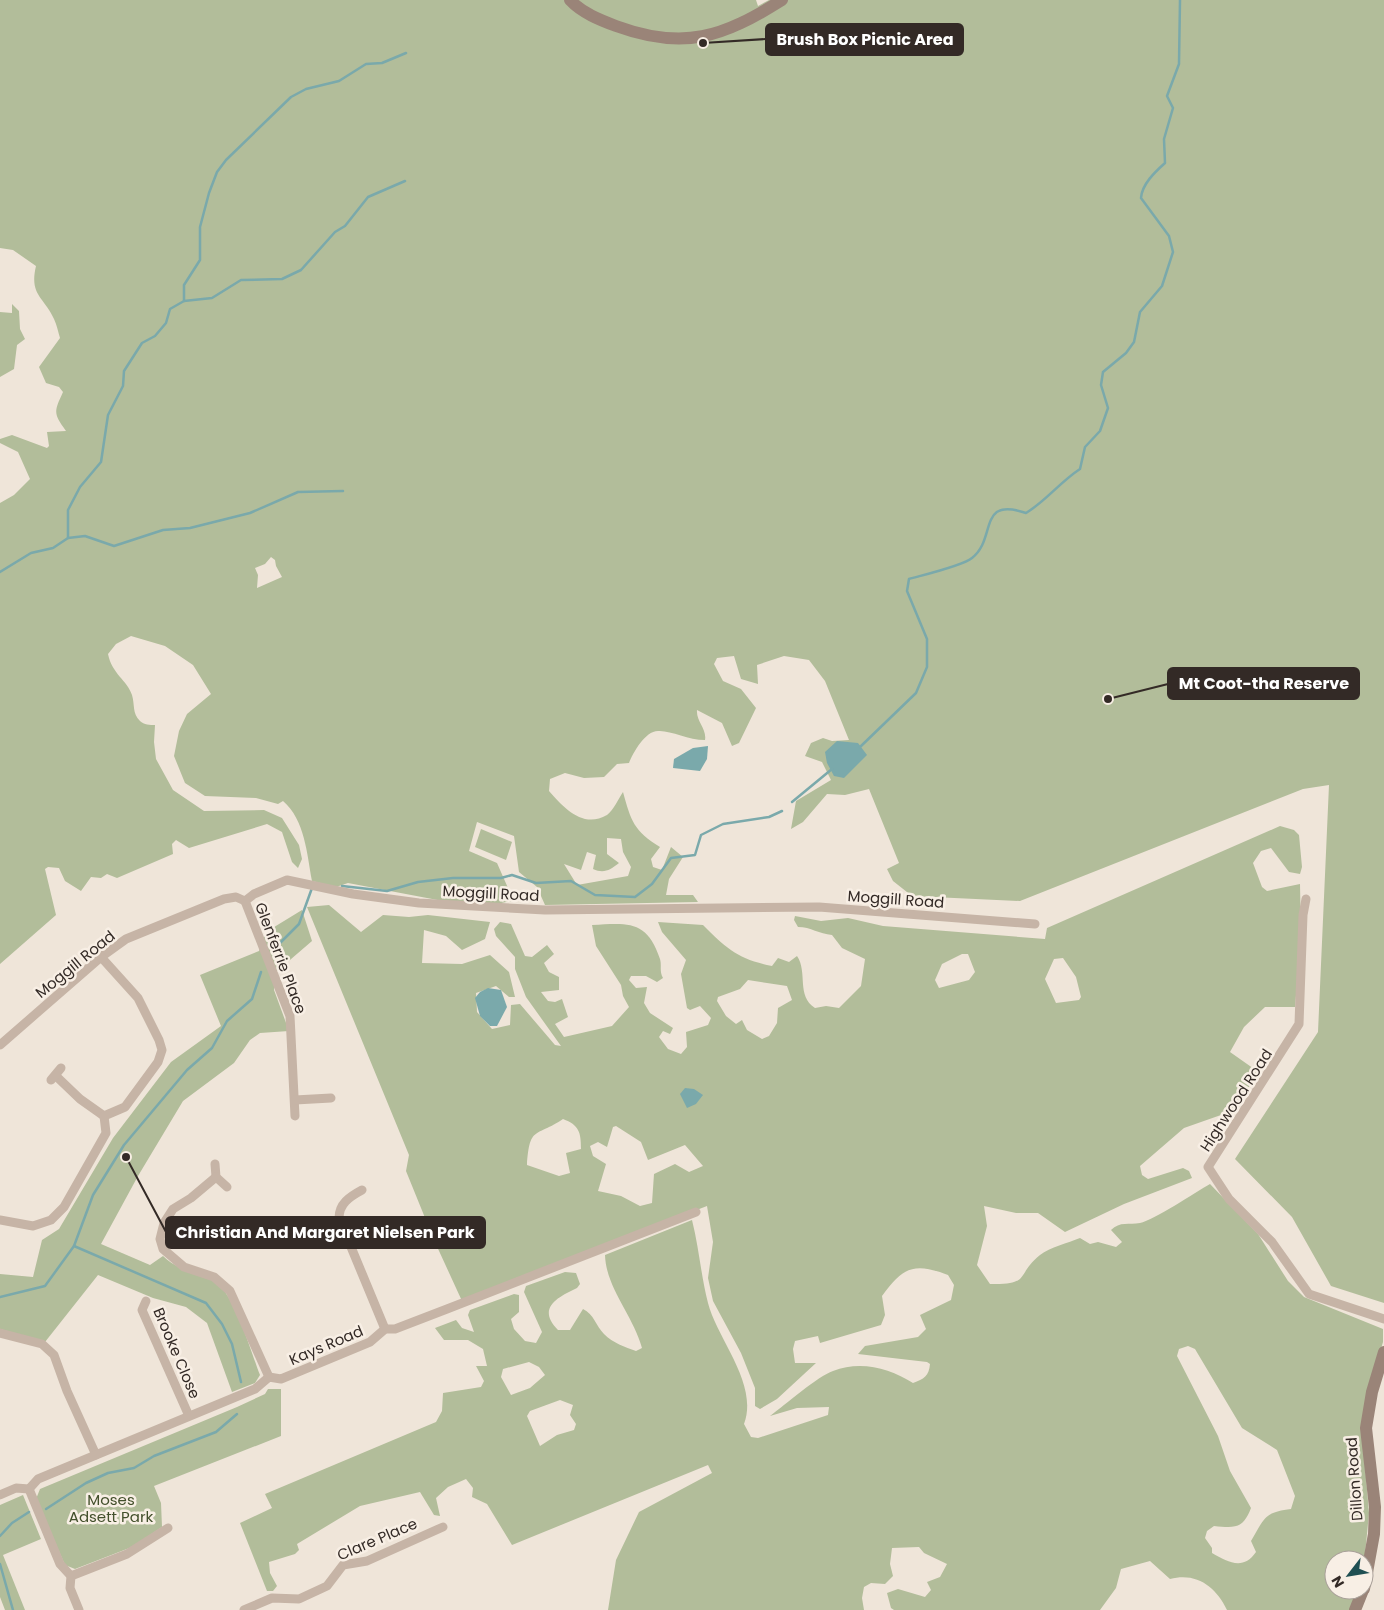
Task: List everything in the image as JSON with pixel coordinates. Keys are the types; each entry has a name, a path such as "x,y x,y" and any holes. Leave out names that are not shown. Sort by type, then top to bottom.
{"main road":[{"path":"570,0 601,20 639,33 675,40 690,40 715,34 782,0"},
{"name":"Dillon Road","path":"1371,1550 1375,1507 1366,1428 1372,1392 1382,1365 1384,1352"}],"street":[{"name":"Moggill Road","path":"0,1046 101,957 126,939 224,899 236,897 245,901 254,894 287,880 344,892 419,903 546,910 819,907 1035,924"},
{"name":"Highwood Road","path":"1306,899 1303,925 1299,1024 1208,1167 1229,1199 1272,1242 1308,1294 1384,1319"},
{"name":"Glenferrie Place","path":"245,901 290,1016 295,1116"},
{"path":"101,957 138,998 160,1040 162,1050 158,1062 125,1107 104,1116"},
{"path":"0,1220 32,1226 51,1220 64,1207 106,1133 104,1116 80,1099 56,1075"},
{"path":"295,1100 331,1098"},
{"path":"215,1164 216,1178 227,1187"},
{"path":"216,1178 173,1209 160,1238 163,1250 184,1268 214,1277 230,1291 269,1378"},
{"path":"362,1190 346,1200 339,1210 339,1218 385,1329"},
{"name":"Kays Road","path":"0,1494 16,1488 29,1489 38,1479 255,1390 269,1378 282,1379 370,1342 385,1329 395,1329 696,1212"},
{"name":"Brooke Close","path":"146,1301 142,1310 189,1416"},
{"path":"0,1333 42,1344 54,1355 67,1391 96,1455"},
{"path":"29,1489 60,1564 71,1576 70,1588 79,1610"},
{"name":"Clare Place","path":"244,1610 272,1598 299,1598 327,1586 343,1565 367,1561 443,1526"},
{"path":"71,1576 127,1554 168,1528"}],"green space":[{"path":"0,0 756,0 758,6 769,0 1384,0 1384,1303 1331,1286 1292,1217 1235,1159 1318,1032 1329,785 1303,789 1020,901 912,896 893,881 887,869 899,863 869,789 845,795 827,794 803,822 791,829 796,801 831,780 822,762 805,756 811,743 823,738 832,741 849,740 825,681 809,660 784,656 757,665 758,684 741,679 734,656 717,658 714,664 723,681 741,689 756,708 739,743 732,746 722,723 697,710 705,740 663,731 653,732 640,743 629,763 617,764 604,777 584,778 565,773 550,779 549,791 575,815 590,820 607,815 614,808 623,792 628,811 639,830 644,836 660,847 651,859 653,867 662,870 671,847 683,857 669,879 666,895 693,895 698,902 545,905 537,887 519,872 514,836 477,822 469,851 497,863 508,888 517,900 486,906 448,902 348,883 336,887 312,881 301,828 283,801 278,804 256,798 205,796 185,783 174,756 179,731 187,714 211,694 193,665 165,646 131,636 116,644 108,654 113,667 130,690 137,718 143,723 155,725 156,759 173,790 204,811 264,810 282,818 299,845 302,859 298,868 292,862 282,832 267,824 189,848 176,840 172,844 173,854 117,878 107,874 101,878 91,877 81,891 65,881 59,868 48,867 45,869 56,915 0,964 0,503 14,495 30,479 18,452 0,443 0,439 12,435 47,448 49,446 47,432 66,431 56,412 63,392 59,387 46,383 39,367 60,338 54,319 36,290 34,276 36,266 13,250 0,248","holes":["271,557 275,560 282,577 257,588 258,575 255,568 265,564","607,838 621,839 623,852 631,867 628,876 577,885 564,864 581,870 587,852 596,855 593,869 607,870 619,863 607,854"]},
{"path":"12,304 19,311 20,329 25,339 17,345 14,369 0,377 0,312 12,313"},
{"path":"1280,826 1294,830 1299,835 1302,867 1300,874 1289,872 1271,848 1261,851 1253,863 1262,887 1267,891 1300,884 1301,938 1295,1007 1265,1007 1244,1027 1230,1052 1257,1071 1238,1109 1184,1128 1140,1166 1142,1175 1148,1179 1183,1168 1189,1171 1192,1178 1124,1204 1065,1232 1038,1213 1016,1213 984,1206 987,1226 977,1265 990,1284 1012,1283 1018,1281 1032,1262 1044,1252 1080,1238 1090,1244 1098,1242 1116,1247 1122,1242 1111,1230 1114,1227 1121,1224 1146,1221 1210,1184 1258,1234 1288,1281 1304,1297 1383,1329 1383,1342 1367,1395 1362,1429 1369,1513 1365,1550 1324,1550 1324,1600 1354,1600 1350,1610 1227,1610 1217,1594 1204,1583 1189,1578 1170,1579 1150,1561 1121,1569 1116,1588 1100,1610 894,1610 891,1608 887,1593 898,1589 925,1597 931,1590 927,1582 940,1577 947,1564 924,1553 919,1547 892,1548 890,1564 893,1576 885,1584 871,1583 864,1587 862,1598 864,1610 608,1610 616,1560 639,1512 712,1473 708,1465 512,1545 487,1504 472,1497 473,1488 466,1479 448,1487 436,1498 440,1516 434,1515 420,1492 360,1506 297,1544 299,1550 295,1554 269,1562 270,1573 277,1586 273,1591 267,1591 240,1523 272,1508 265,1494 436,1422 442,1411 443,1393 481,1387 484,1381 476,1366 487,1366 483,1349 468,1340 444,1340 435,1328 456,1320 462,1328 474,1332 468,1315 470,1310 514,1294 519,1295 519,1312 511,1319 514,1329 525,1341 536,1343 542,1332 524,1292 526,1286 565,1272 576,1273 580,1284 577,1288 557,1299 549,1309 552,1322 558,1330 570,1330 583,1309 590,1314 601,1331 608,1337 636,1351 642,1348 633,1324 610,1279 605,1255 692,1220 708,1303 742,1378 746,1393 747,1409 744,1424 751,1437 758,1438 828,1415 829,1407 797,1408 770,1416 810,1385 833,1371 854,1366 864,1366 895,1373 913,1383 923,1378 927,1374 930,1364 927,1362 858,1354 865,1346 918,1337 926,1329 920,1315 951,1300 954,1285 948,1275 926,1269 910,1270 896,1279 882,1296 885,1315 881,1325 820,1343 818,1336 795,1341 793,1349 795,1363 816,1363 777,1399 760,1409 755,1406 755,1388 741,1353 713,1301 708,1278 713,1242 707,1206 462,1301 434,1240 406,1171 409,1155 307,907 329,905 361,932 383,915 409,917 428,915 490,922 485,939 462,950 446,936 424,930 422,963 462,964 490,955 509,972 515,997 509,997 496,986 476,993 477,1012 492,1029 510,1025 511,1005 520,1004 555,1045 561,1046 526,997 515,969 515,957 496,936 494,929 500,922 511,924 525,956 532,957 547,945 554,954 544,963 549,972 559,977 559,990 541,992 548,1001 555,1002 562,999 568,1017 555,1024 564,1037 612,1026 629,1007 623,996 621,985 596,946 592,925 616,924 635,927 643,931 655,946 660,959 663,978 657,982 646,976 631,976 629,980 636,988 647,987 644,1003 650,1013 673,1028 670,1034 663,1031 659,1037 668,1049 681,1054 687,1047 686,1032 708,1025 711,1018 700,1006 690,1010 687,1008 681,974 686,960 662,932 658,922 703,925 719,941 734,952 750,960 772,966 778,958 789,962 797,956 802,969 806,997 815,1008 826,1006 839,1008 861,986 865,959 842,948 832,935 798,927 794,920 795,916 821,921 848,918 883,926 1045,939 1047,928","holes":["962,954 968,954 975,972 969,980 939,988 935,980 942,964","1063,958 1076,977 1081,997 1079,1000 1056,1003 1045,979 1054,959","748,980 787,986 792,1000 778,1008 777,1023 769,1036 762,1039 747,1030 742,1020 736,1024 726,1016 717,1001 718,997 740,989","563,1119 573,1124 580,1134 581,1149 566,1153 570,1173 559,1176 527,1165 532,1138","616,1126 641,1142 648,1160 685,1145 703,1166 689,1172 675,1164 654,1174 652,1203 640,1206 621,1196 598,1191 606,1164 593,1156 590,1146 598,1142 607,1147 613,1127","1188,1346 1195,1349 1242,1428 1277,1450 1295,1496 1291,1509 1275,1512 1262,1522 1251,1541 1256,1552 1251,1558 1241,1563 1230,1562 1212,1553 1212,1548 1205,1538 1207,1531 1214,1526 1237,1526 1245,1520 1251,1508 1230,1471 1218,1436 1177,1356 1179,1349","529,1362 539,1367 545,1375 530,1388 511,1395 501,1377 503,1369","560,1400 573,1405 570,1415 576,1424 574,1430 557,1435 540,1446 527,1416 530,1411"]},
{"path":"481,829 512,842 506,860 475,847"},
{"path":"302,910 312,941 276,972 274,990 289,1031 260,1033 250,1040 234,1063 183,1101 138,1176 101,1244 150,1265 163,1256 181,1268 212,1279 220,1286 235,1308 241,1322 260,1375 255,1383 232,1392 207,1323 186,1307 153,1298 98,1275 45,1342 0,1329 0,1274 33,1277 42,1240 59,1229 113,1138 171,1062 221,1026 200,975 259,951 266,932"},
{"name":"Moses Adsett Park","path":"268,1389 281,1389 281,1436 154,1486 161,1503 162,1527 132,1547 75,1569 65,1565 36,1499 40,1489 237,1407 265,1394"},
{"path":"23,1495 41,1539 3,1555 25,1610 5,1610 0,1597 0,1505"}],"water":[{"path":"837,741 858,743 867,755 844,778 834,776 827,763 825,752"},
{"path":"708,746 707,759 700,771 673,768 674,759 693,748"},
{"path":"488,988 501,990 507,1007 497,1026 490,1026 480,1016 475,998 480,992"},
{"path":"685,1088 694,1089 703,1095 696,1104 687,1108 680,1094"}],"waterway":[{"path":"860,747 916,693 927,667 927,639 907,591 909,579 951,567 972,558 984,541 994,515 1000,510 1011,509 1026,513 1040,503 1080,469 1085,447 1100,431 1108,408 1101,385 1103,372 1126,353 1134,342 1140,312 1162,286 1173,252 1169,236 1141,198 1146,183 1165,163 1164,139 1173,108 1167,96 1179,64 1180,0"},
{"path":"184,301 184,285 200,260 200,227 209,193 217,172 226,160 291,97 306,89 339,81 366,64 382,63 406,53"},
{"path":"68,538 68,510 80,487 101,462 108,415 123,386 124,371 142,343 155,336 166,323 170,309 184,301 212,298 241,280 282,279 301,270 335,232 345,226 368,197 405,181"},
{"path":"0,572 31,553 53,548 68,538 85,536 114,546 163,530 190,528 250,513 298,492 343,491"},
{"path":"792,802 832,769"},
{"path":"342,886 387,891 418,882 453,878 501,878 512,875 536,883 571,881 595,895 635,897 652,884 671,858 695,855 701,835 723,824 769,817 782,811"},
{"path":"276,947 299,924 312,888"},
{"path":"0,1297 45,1286 74,1246 93,1195 124,1145 187,1070 212,1048 227,1021 252,999 261,972"},
{"path":"74,1246 206,1303 222,1324 232,1344 241,1382"},
{"path":"46,1509 86,1483 108,1473 134,1468 154,1456 216,1432 237,1414"},
{"path":"0,1536 12,1523 29,1512"},
{"path":"0,1564 13,1610"}],"place":[{"name":"Brush Box Picnic Area","path":"703,43"},
{"name":"Mt Coot-tha Reserve","path":"1108,699"},
{"name":"Christian And Margaret Nielsen Park","path":"126,1157"}]}
